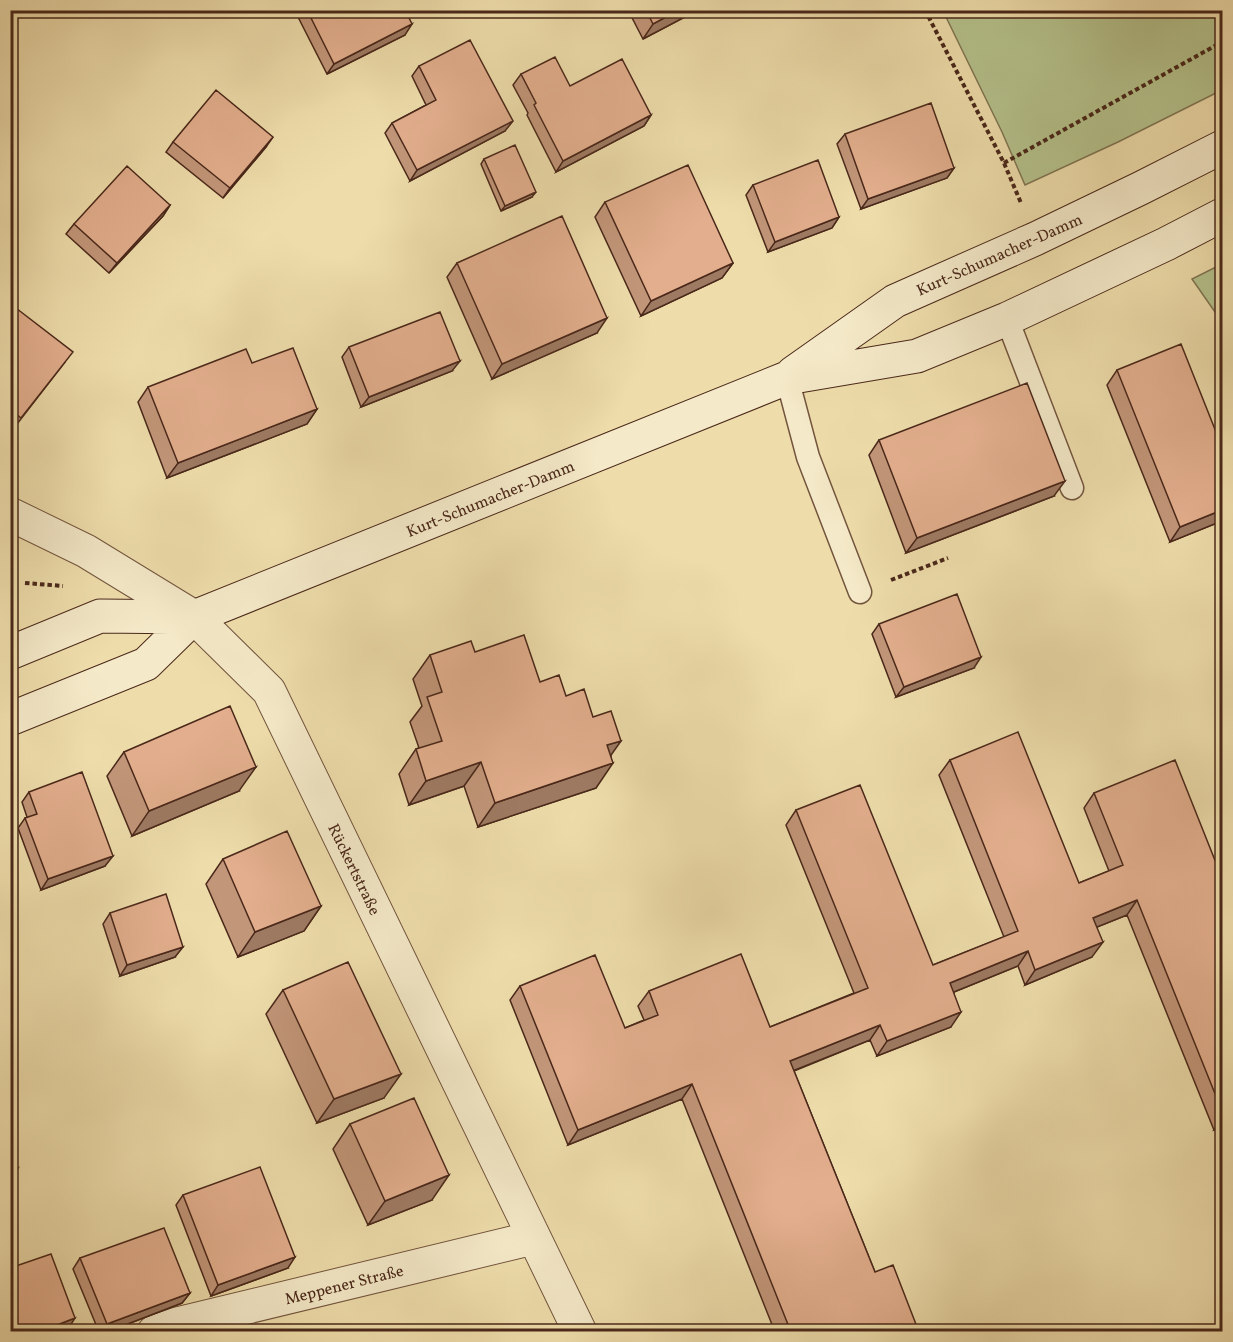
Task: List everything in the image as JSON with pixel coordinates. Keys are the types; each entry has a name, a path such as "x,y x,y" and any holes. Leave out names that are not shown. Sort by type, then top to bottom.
{"main road":[{"name":"Kurt-Schumacher-Damm","path":"787,378 895,301 1035,239 1222,147"},
{"name":"Kurt-Schumacher-Damm","path":"10,719 146,664 194,617 787,378 916,356 1007,319 1222,215"},
{"name":"Rückertstraße","path":"10,514 86,551 194,617 269,691 580,1332"},
{"name":"Kurt-Schumacher-Damm","path":"10,653 100,616 194,617"},
{"name":"Meppener Straße","path":"154,1332 533,1238"}],"lane":[{"path":"1007,319 1072,488"},
{"path":"787,378 808,457 860,592"}],"path":[{"path":"925,10 1004,163 1035,239"},
{"path":"1004,163 1222,42"},
{"path":"860,592 948,558"},
{"path":"25,583 70,586"}],"green space":[{"path":"956,11 1222,11 1222,90 1025,185 945,15"},
{"path":"1222,264 1222,322 1192,279"}],"building":[{"path":"307,10 405,10 412,24 334,64"},
{"path":"646,10 679,10 653,24"},
{"path":"470,40 513,121 417,170 392,123 436,100 419,66"},
{"path":"555,57 570,86 622,59 651,115 563,161 521,74"},
{"path":"216,90 273,137 230,188 173,142"},
{"path":"931,103 954,168 868,199 845,134"},
{"path":"515,145 536,192 505,206 484,159"},
{"path":"818,160 839,217 775,242 753,185"},
{"path":"688,165 733,263 651,301 605,202"},
{"path":"127,166 170,205 117,263 74,224"},
{"path":"562,216 607,318 502,364 457,263"},
{"path":"12,305 73,352 21,418 10,409 10,307"},
{"path":"440,312 460,361 369,397 349,347"},
{"path":"1181,344 1222,447 1222,510 1180,527 1117,370"},
{"path":"293,348 317,409 178,463 148,387 246,349 252,363"},
{"path":"1027,383 1065,481 917,538 879,440"},
{"path":"957,594 981,657 904,687 879,624"},
{"path":"524,635 540,682 559,675 566,696 584,689 593,717 611,711 621,741 607,745 613,763 495,803 481,762 426,781 416,749 442,741 427,697 442,692 430,655 471,641 475,652"},
{"path":"230,706 256,767 149,811 124,752"},
{"path":"1018,732 1079,883 1123,865 1094,793 1175,760 1222,878 1222,1111 1137,900 1093,918 1103,942 1035,970 1028,951 950,983 961,1012 887,1041 880,1025 790,1061 875,1272 893,1265 919,1332 791,1332 692,1084 578,1130 520,986 595,955 625,1028 658,1015 649,991 741,954 770,1027 868,988 796,810 860,785 933,965 1018,931 950,760"},
{"path":"82,772 113,856 48,879 25,818 37,814 29,792"},
{"path":"287,831 321,906 255,932 223,859"},
{"path":"166,894 183,947 127,965 110,913"},
{"path":"348,962 401,1074 334,1099 283,990"},
{"path":"414,1098 449,1175 385,1201 350,1124"},
{"path":"10,1147 18,1168 10,1171"},
{"path":"260,1167 295,1257 218,1285 183,1195"},
{"path":"164,1228 190,1293 107,1324 80,1258"},
{"path":"51,1254 75,1318 39,1332 10,1332 10,1268"}]}
